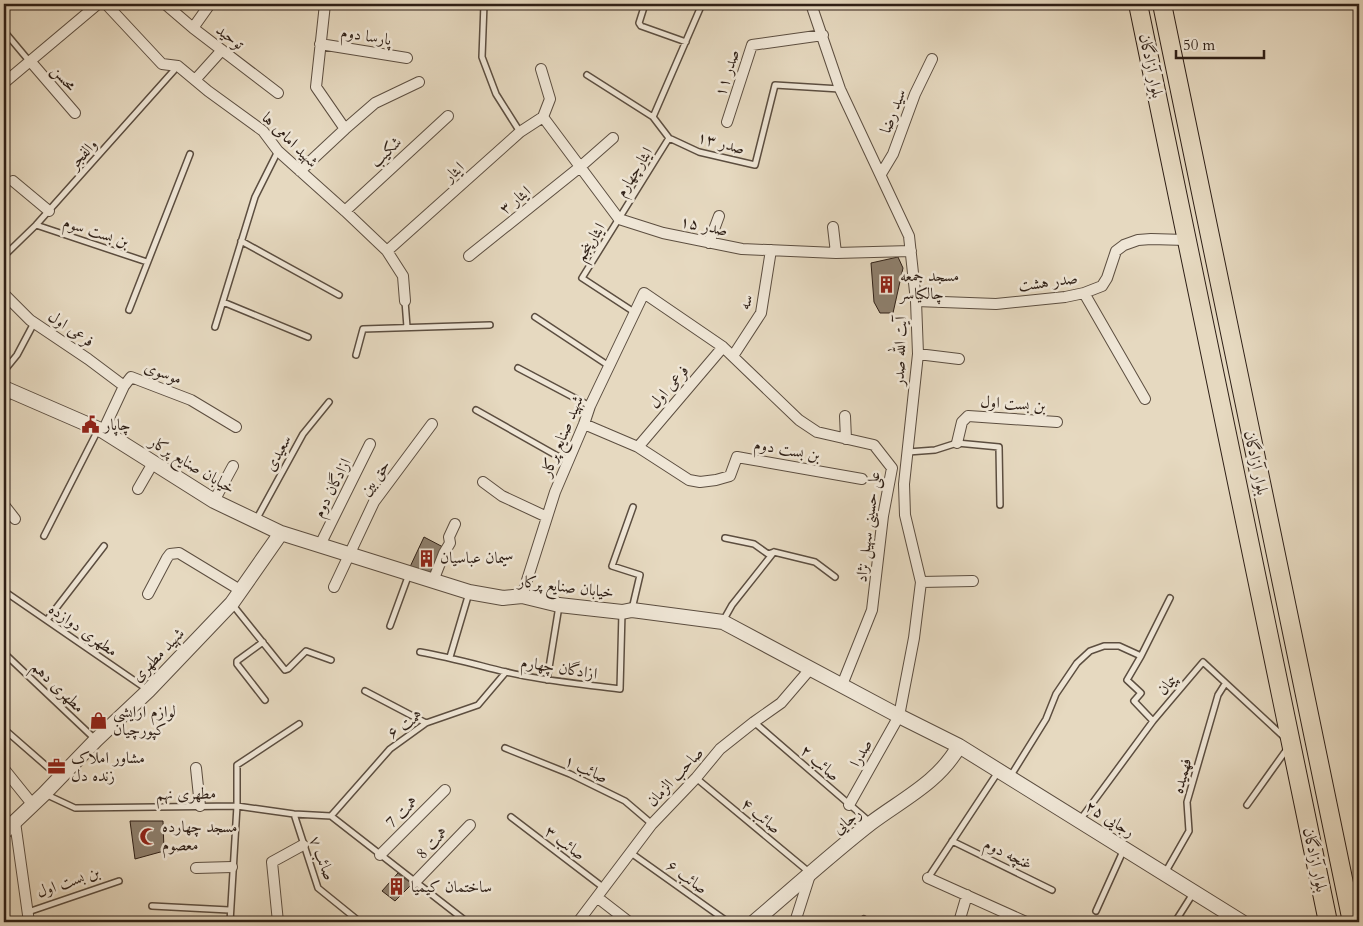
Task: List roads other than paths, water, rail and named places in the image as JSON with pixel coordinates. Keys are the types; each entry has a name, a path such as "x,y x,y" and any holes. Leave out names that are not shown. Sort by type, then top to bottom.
{"highway":[{"name":"بلوار آزادگان","path":"1138,4 1328,922"},
{"name":"بلوار آزادگان","path":"1162,4 1352,922"},
{"path":"1186,240 1210,239"}],"street":[{"path":"4,83 98,4"},
{"name":"شهید امامی ها","path":"106,4 162,64 178,66 263,131 278,151 345,211 387,252 403,276 405,301"},
{"name":"توحید","path":"165,4 193,28 278,93"},
{"path":"193,28 210,4"},
{"path":"325,4 316,87 345,129"},
{"name":"آیت الله صدر","path":"811,4 840,89 909,236 911,251 916,301 918,354 904,484 905,515 921,582 914,638 899,716"},
{"name":"صدر ۱۱","path":"727,122 752,45 823,36"},
{"name":"پارسا دوم","path":"320,44 407,58"},
{"path":"195,80 222,50"},
{"name":"سید رضا","path":"881,174 893,154 915,94 932,59"},
{"name":"محسن","path":"31,62 75,113"},
{"path":"541,69 550,99 543,117 620,219"},
{"path":"300,171 375,103 419,82"},
{"name":"شکیب","path":"345,211 448,116"},
{"name":"ایثار","path":"387,252 520,132 543,117"},
{"name":"ایثار ۳","path":"469,256 580,167 613,138"},
{"path":"13,181 48,211"},
{"path":"709,243 719,216"},
{"name":"صدر ۱۵","path":"620,219 663,233 742,249 836,253 911,251"},
{"path":"833,227 836,253"},
{"name":"صدر هشت","path":"916,301 996,304 1084,293 1102,286 1116,252 1124,245 1138,240 1186,240"},
{"name":"سه","path":"733,356 761,313 771,250"},
{"name":"علی حسینی سهیل نژاد","path":"644,292 723,347 799,420 817,432 874,445 892,468 872,610 842,685"},
{"name":"شهید صنایع پرکار","path":"522,596 555,492 590,406 644,292"},
{"path":"1084,293 1145,399"},
{"name":"فرعی اول","path":"4,294 34,323 124,386"},
{"name":"فرعی اول","path":"638,447 723,347"},
{"path":"918,354 959,359"},
{"name":"موسوی","path":"101,430 124,386 131,377 191,400 236,428"},
{"name":"خیابان صنایع پرکار","path":"6,395 101,430 214,501 280,533 469,592 504,598 522,596 559,605 723,622 959,746"},
{"path":"846,416 846,439"},
{"name":"بن بست اول","path":"957,444 962,422 968,416 1057,422"},
{"name":"حق بین","path":"334,588 374,502 432,424"},
{"name":"بن بست دوم","path":"584,424 638,447 689,480 694,481 716,480 730,476 737,457 862,479"},
{"name":"ازادگان دوم","path":"320,545 370,444"},
{"path":"138,489 153,463"},
{"path":"214,501 233,466"},
{"path":"483,482 502,496 547,517"},
{"path":"4,505 15,519"},
{"path":"433,581 450,543 449,537 455,524"},
{"name":"شهید مطهری","path":"4,832 148,691 232,604 280,533"},
{"path":"148,594 170,554 179,553 240,590"},
{"path":"921,582 972,581"},
{"name":"صاحب الزمان","path":"578,922 652,824 696,778 720,749 781,703 811,668"},
{"name":"صدرا","path":"849,804 899,716"},
{"name":"رجایی ۲۵","path":"959,746 1242,922"},
{"name":"رجایی","path":"754,922 871,824 929,783 952,759 959,746"},
{"path":"196,768 200,806"},
{"path":"4,769 33,805"},
{"name":"همت 7","path":"380,854 445,790"},
{"path":"15,822 28,917"},
{"name":"همت 8","path":"415,882 470,825"},
{"path":"278,922 272,862 303,845"},
{"path":"196,868 232,867"},
{"path":"795,922 810,874"},
{"path":"928,878 1026,922"},
{"path":"959,922 967,895"},
{"path":"598,898 629,922"}],"lane":[{"path":"484,4 482,57 496,94 520,132"},
{"path":"645,4 639,20 641,26 686,42"},
{"path":"653,117 702,4"},
{"path":"4,31 31,62"},
{"name":"والفجر","path":"4,256 36,225 178,66"},
{"name":"صدر ۱۳","path":"587,75 653,117 670,138 699,152 756,165 775,85 840,89"},
{"name":"ایثارچهارم","path":"620,219 670,138"},
{"path":"215,327 255,197 278,151"},
{"name":"بن بست سوم","path":"129,310 190,154"},
{"name":"ایثارپنجم","path":"620,219 582,278 635,312"},
{"name":"بن بست سوم","path":"36,225 147,262"},
{"path":"242,241 339,295"},
{"path":"405,301 408,328"},
{"path":"223,302 308,337"},
{"path":"535,317 609,367"},
{"path":"4,371 18,355 34,323"},
{"path":"356,355 363,329 490,325"},
{"path":"518,368 590,406"},
{"name":"سعیدی","path":"255,521 303,434 330,402"},
{"path":"476,410 568,462"},
{"path":"44,536 101,430"},
{"path":"907,452 935,450 957,444 999,447 1000,505"},
{"path":"627,611 640,575 612,566 634,507"},
{"path":"725,538 754,544 768,554 774,552 815,562 835,577"},
{"path":"47,620 104,546"},
{"path":"723,622 732,605 774,552"},
{"path":"390,626 409,573"},
{"name":"مطهری دوازده","path":"4,591 148,691"},
{"path":"450,657 469,592"},
{"path":"1153,721 1134,702 1141,693 1127,680 1170,598"},
{"path":"232,604 286,670 306,651 331,660"},
{"path":"547,680 559,605"},
{"name":"ازادگان چهارم","path":"420,652 450,657 506,672 547,680 620,689 627,611"},
{"path":"263,642 237,661 237,664 265,700"},
{"path":"928,878 952,841 1046,720 1056,694 1077,663 1090,651 1104,646 1119,646 1141,656"},
{"name":"مطهری دهم","path":"4,652 96,740"},
{"name":"پیمان","path":"1080,821 1153,721 1203,662 1291,743"},
{"name":"همت ۶","path":"331,816 390,749 426,723 478,705 506,672"},
{"name":"فهمیده","path":"1164,873 1189,831 1187,802 1218,695 1225,684"},
{"path":"365,691 426,723"},
{"name":"صائب ۲","path":"754,722 871,824"},
{"path":"230,922 237,765 299,724"},
{"path":"4,729 59,777"},
{"path":"1248,804 1291,743"},
{"name":"صائب ۱","path":"505,748 570,774 625,801 652,824"},
{"name":"صائب ۴","path":"696,778 810,874"},
{"name":"مطهری نهم","path":"44,794 75,808 236,806 294,814 331,816"},
{"name":"صائب ۷","path":"294,814 318,888 360,922"},
{"path":"331,816 467,922"},
{"name":"صائب ۳","path":"511,817 605,888"},
{"name":"غنچه دوم","path":"952,841 1052,890"},
{"path":"1096,911 1125,848"},
{"name":"صائب ۶","path":"631,853 728,922"},
{"name":"بن بست اول","path":"28,917 119,881"},
{"path":"1174,922 1194,892"},
{"path":"152,906 230,910"}],"place":[{"name":"مسجد جمعه چالکیاسر","path":"886,285"},
{"name":"چاپار","path":"90,425"},
{"name":"سیمان عباسیان","path":"426,558"},
{"name":"لوازم ارایشی کپورچیان","path":"99,721"},
{"name":"مشاور املاک زنده دل","path":"57,767"},
{"name":"مسجد چهارده معصوم","path":"148,836"},
{"name":"ساختمان کیمیا","path":"397,887"}]}
